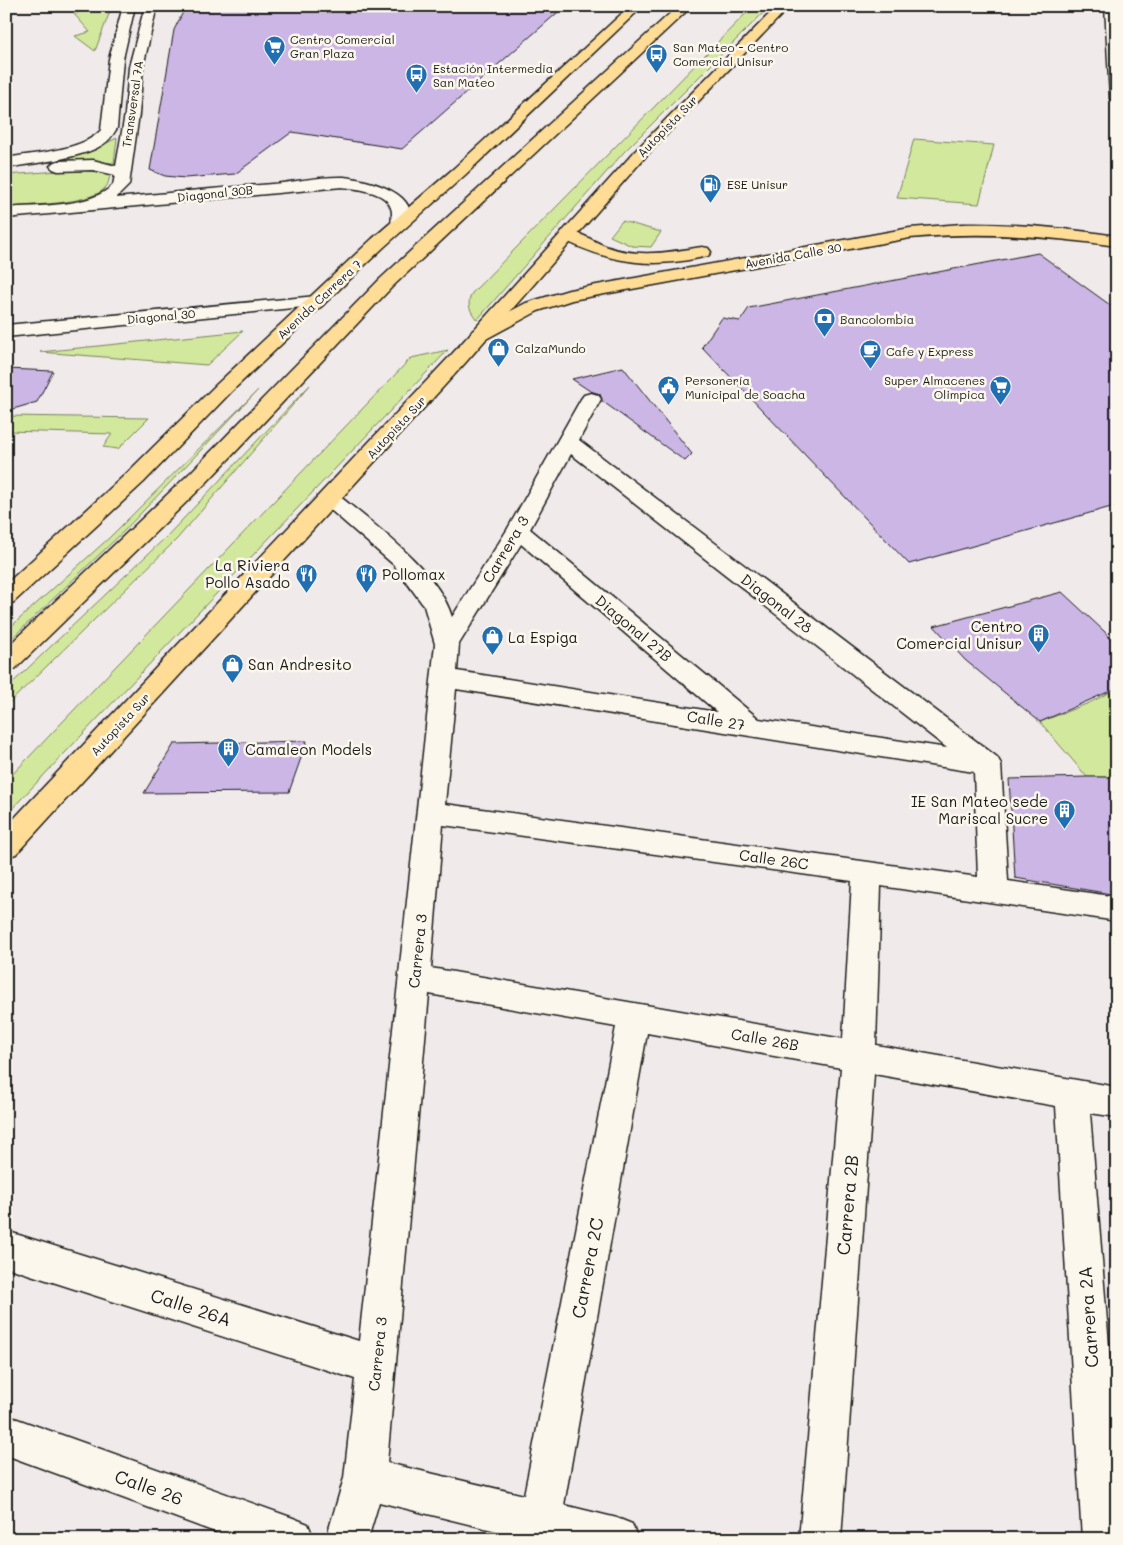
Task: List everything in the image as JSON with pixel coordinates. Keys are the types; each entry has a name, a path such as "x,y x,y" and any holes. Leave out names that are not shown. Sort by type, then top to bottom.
{"main road":[{"name":"Avenida Carrera 7","path":"6,597 136,477 224,388 399,224 459,172 637,6"},
{"path":"6,663 205,471 386,283 686,6"},
{"name":"Autopista Sur","path":"6,846 480,335 641,153 784,6"},
{"path":"904,217 962,214 1001,215 1117,227"},
{"name":"Avenida Calle 30","path":"480,335 532,307 550,300 941,229 1030,229 1117,241"},
{"path":"568,235 595,250 625,257 658,258 714,250"},
{"path":"696,253 710,260 710,270"}],"street":[{"name":"Transversal 7A","path":"6,163 85,148 97,143 106,136 110,128 116,58 129,6"},
{"name":"Transversal 7A","path":"75,206 99,200 118,190 121,184 132,114 136,67 151,6"},
{"path":"1111,6 1117,99"},
{"path":"6,170 92,164 122,172"},
{"name":"Diagonal 30B","path":"6,213 342,182 368,187 390,196 400,209 399,224"},
{"name":"Diagonal 30","path":"6,331 317,301"},
{"name":"Carrera 3","path":"347,1539 365,1478 447,644 518,530 591,398"},
{"name":"Diagonal 28","path":"567,441 987,764"},
{"path":"329,499 402,560 436,605 447,644"},
{"name":"Diagonal 27B","path":"518,530 751,726"},
{"name":"Calle 27","path":"444,678 987,764"},
{"path":"987,764 994,891"},
{"name":"Calle 26C","path":"430,813 867,872 1117,909"},
{"name":"Carrera 2B","path":"820,1539 859,1056 867,872"},
{"name":"Calle 26B","path":"414,978 1117,1102"},
{"name":"Carrera 2C","path":"540,1520 634,1016"},
{"name":"Carrera 2A","path":"1072,1094 1103,1539"},
{"name":"Calle 26A","path":"6,1249 375,1366"},
{"name":"Calle 26","path":"6,1435 293,1539"},
{"path":"365,1478 617,1539"}],"green space":[{"path":"95,6 112,6 95,51 75,36 90,32 74,14 96,8"},
{"path":"753,6 770,6 624,152 477,320 472,314 470,307 469,301 472,293"},
{"path":"117,138 114,163 71,161 27,164 96,148"},
{"path":"914,139 994,145 979,204 897,198"},
{"path":"89,170 110,175 105,188 86,198 58,203 6,207 6,175"},
{"path":"622,221 661,232 651,247 632,246 610,236"},
{"path":"243,331 207,365 40,352"},
{"path":"448,350 6,815 6,781 411,358"},
{"path":"310,385 177,539 6,706 6,689 166,537"},
{"path":"258,390 124,531 6,644 6,631 109,538"},
{"path":"6,416 149,418 118,449 103,447 112,434 6,431"},
{"path":"1117,689 1117,777 1087,777 1040,722 1089,703"}],"building":[{"name":"Centro Comercial Gran Plaza","path":"186,6 565,6 402,149 292,132 235,174 185,178 165,176 150,170 174,30"},
{"path":"1038,253 1117,310 1117,487 1111,507 909,564 702,347 722,318 740,321 749,308"},
{"path":"623,367 692,454 685,461 602,401 600,394 590,391 572,379"},
{"path":"6,369 53,371 37,402 6,411"},
{"name":"Centro Comercial Unisur","path":"1062,592 1105,632 1117,647 1117,688 1040,722 965,660 934,626"},
{"name":"Camaleon Models","path":"307,741 289,792 144,793 174,744"},
{"name":"IE San Mateo sede Mariscal Sucre","path":"1117,777 1117,895 1015,878 1009,779"}],"place":[{"name":"Centro Comercial Gran Plaza","path":"274,65"},
{"name":"San Mateo - Centro Comercial Unisur","path":"657,73"},
{"name":"Estación Intermedia San Mateo","path":"417,94"},
{"name":"ESE Unisur","path":"711,203"},
{"name":"Bancolombia","path":"824,338"},
{"name":"CalzaMundo","path":"499,367"},
{"name":"Cafe y Express","path":"870,370"},
{"name":"Personería Municipal de Soacha","path":"669,406"},
{"name":"Super Almacenes Olimpica","path":"1001,406"},
{"name":"La Riviera Pollo Asado","path":"306,593"},
{"name":"Pollomax","path":"366,593"},
{"name":"Centro Comercial Unisur","path":"1038,654"},
{"name":"La Espiga","path":"492,656"},
{"name":"San Andresito","path":"232,683"},
{"name":"Camaleon Models","path":"229,768"},
{"name":"IE San Mateo sede Mariscal Sucre","path":"1064,829"}]}
